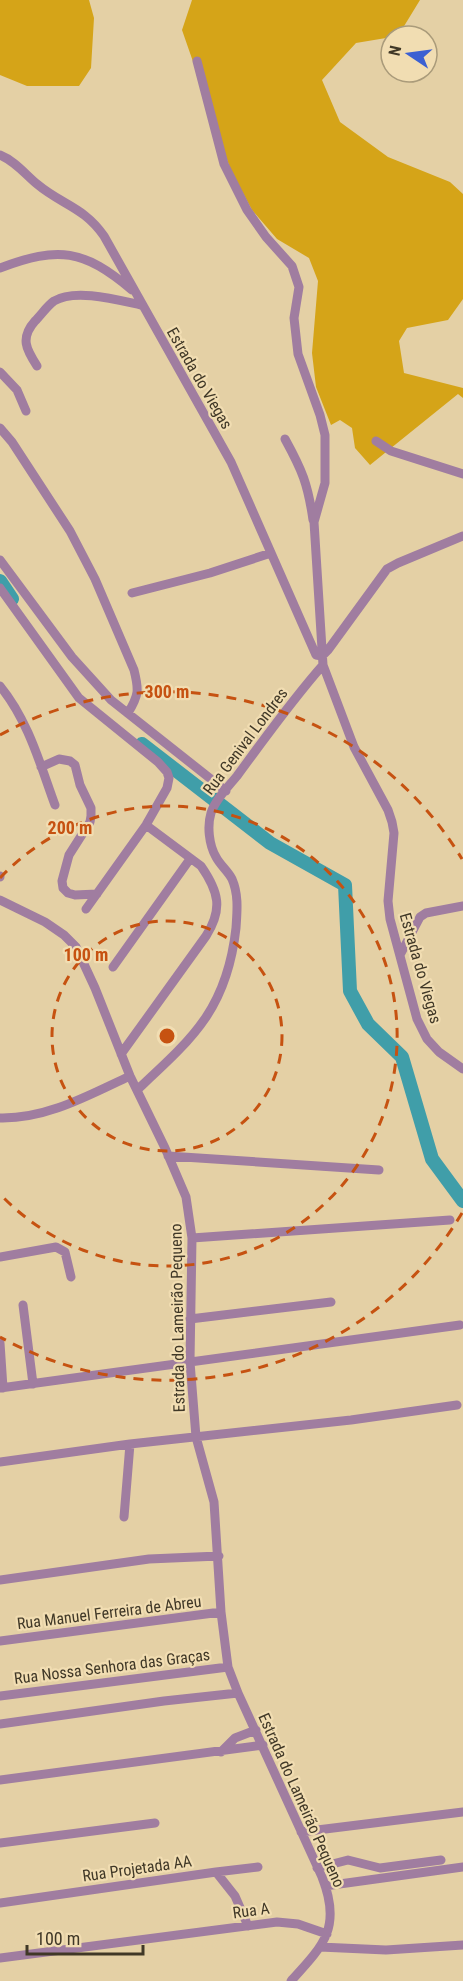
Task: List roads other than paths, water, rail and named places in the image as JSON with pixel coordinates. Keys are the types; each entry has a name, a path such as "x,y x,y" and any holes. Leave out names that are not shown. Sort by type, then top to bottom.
{"street":[{"name":"Estrada do Viegas","path":"197,61 224,164 247,210 266,237 292,266 299,287 294,318 298,354 325,435 325,483 314,522 323,661 354,747 388,810 392,822 394,833 388,901 390,919 417,1019 427,1039 439,1052 463,1069"},
{"name":"Estrada do Viegas","path":"0,155 8,159 47,192 89,217 120,262 141,304 231,462 316,655 323,661"},
{"path":"0,268 46,253 69,254 101,266 135,293"},
{"path":"37,366 31,357 25,338 28,329 55,301 87,296 141,304"},
{"path":"0,372 17,390 26,411"},
{"path":"0,428 12,442 70,531 95,579 134,670 138,685 135,701 128,713"},
{"path":"285,439 303,471 309,490 314,522"},
{"path":"375,441 391,451 463,474"},
{"name":"Rua Genival Londres","path":"136,1090 168,1061 204,1022 223,986 234,942 238,910 232,879 215,857 209,839 211,812 323,661 387,569 463,536"},
{"path":"132,593 210,573 271,553"},
{"path":"0,560 72,657 111,699 224,792"},
{"path":"0,588 79,698 158,762 167,772 169,782 167,788 146,825 86,909"},
{"path":"0,686 11,700 26,728 55,805"},
{"path":"96,713 111,699"},
{"path":"41,767 59,759 70,761 75,765 80,785 92,808 90,822 65,864 63,888 75,895 97,894"},
{"path":"122,1054 214,923 217,912 217,900 201,866 146,825"},
{"path":"113,967 190,859"},
{"name":"Estrada do Lameirão Pequeno","path":"0,900 45,922 64,934 76,947 136,1090 186,1197 192,1238 190,1362 196,1437 214,1502 221,1612 228,1667 325,1886 332,1910 327,1934 320,1947 291,1981"},
{"path":"400,955 420,917 426,913 463,906"},
{"path":"0,1118 36,1115 50,1111 130,1076"},
{"path":"168,1155 379,1170"},
{"path":"192,1238 450,1220"},
{"path":"0,1257 56,1247 65,1252 71,1277"},
{"path":"190,1319 331,1302"},
{"path":"23,1305 33,1384"},
{"path":"0,1343 2,1388 460,1325"},
{"path":"0,1462 457,1405"},
{"path":"124,1517 130,1444"},
{"path":"0,1580 149,1559 219,1556"},
{"name":"Rua Manuel Ferreira de Abreu","path":"0,1641 221,1612"},
{"name":"Rua Nossa Senhora das Graças","path":"0,1696 228,1667"},
{"path":"0,1724 238,1693"},
{"path":"221,1752 235,1738 256,1730"},
{"path":"0,1780 263,1745"},
{"path":"301,1832 463,1812"},
{"path":"0,1843 155,1823"},
{"path":"317,1868 348,1860 380,1868 441,1860"},
{"path":"325,1886 463,1867"},
{"path":"216,1872 258,1868"},
{"name":"Rua Projetada AA","path":"0,1902 216,1872 234,1896 248,1926"},
{"name":"Rua A","path":"0,1958 288,1922 327,1934"},
{"path":"320,1947 386,1950 463,1945"}],"waterway":[{"path":"0,581 12,599"},
{"path":"142,744 270,843 345,885 350,991 368,1024 402,1057 432,1159 463,1201"}]}
